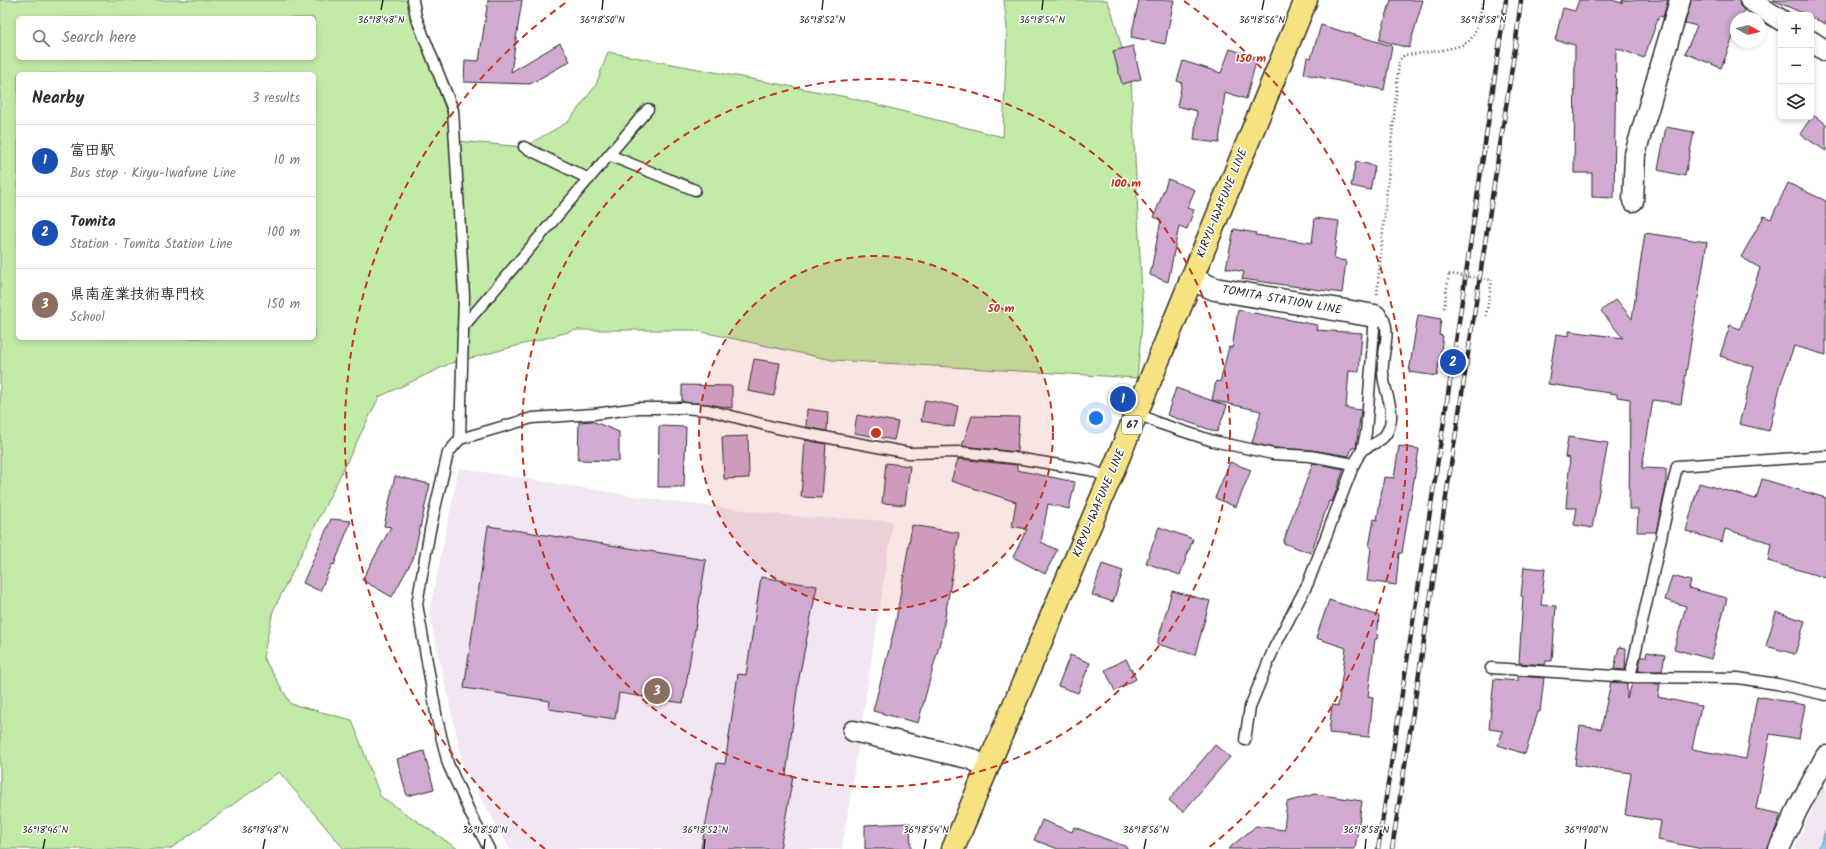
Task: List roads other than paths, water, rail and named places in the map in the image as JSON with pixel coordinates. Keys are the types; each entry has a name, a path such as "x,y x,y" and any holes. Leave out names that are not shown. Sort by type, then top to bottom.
{"main road":[{"name":"KIRYU-IWAFUNE LINE","path":"953,849 1137,414 1306,0"},
{"name":"TOMITA STATION LINE","path":"1191,279 1215,289 1375,316"}],"street":[{"path":"1633,201 1635,154 1680,0"},
{"path":"1750,0 1778,18"},
{"path":"1814,43 1826,51"},
{"path":"853,731 972,759 987,769"},
{"path":"1779,849 1797,810 1826,756"}],"lane":[{"path":"413,0 416,17 453,110 464,296 460,439"},
{"path":"463,327 648,109"},
{"path":"524,147 589,179"},
{"path":"609,155 695,190"},
{"path":"1245,740 1250,707 1274,648 1308,583 1354,464 1362,450 1366,433 1375,316 1384,319 1387,327 1382,371 1384,385 1392,409 1392,420 1388,431 1382,439 1362,450"},
{"path":"489,849 471,815 448,764 437,719 417,604 430,530 448,453 460,439 532,418 594,414 638,408 682,408 708,410 777,428 909,453 960,452 1022,459 1090,470 1110,478"},
{"path":"1137,414 1213,441 1273,454 1310,456 1354,464"},
{"path":"1630,677 1677,466 1826,456"},
{"path":"1491,668 1630,677 1738,678 1777,684 1826,695"}],"water":[{"path":"1826,830 1826,849 1818,849"}],"railway":[{"path":"1378,849 1453,362 1506,0"},
{"path":"1392,849 1515,48 1521,0"}],"place":[{"name":"Tomita","path":"1453,362"},
{"name":"富田駅","path":"1123,399"},
{"name":"県南産業技術専門校","path":"657,691"}]}
